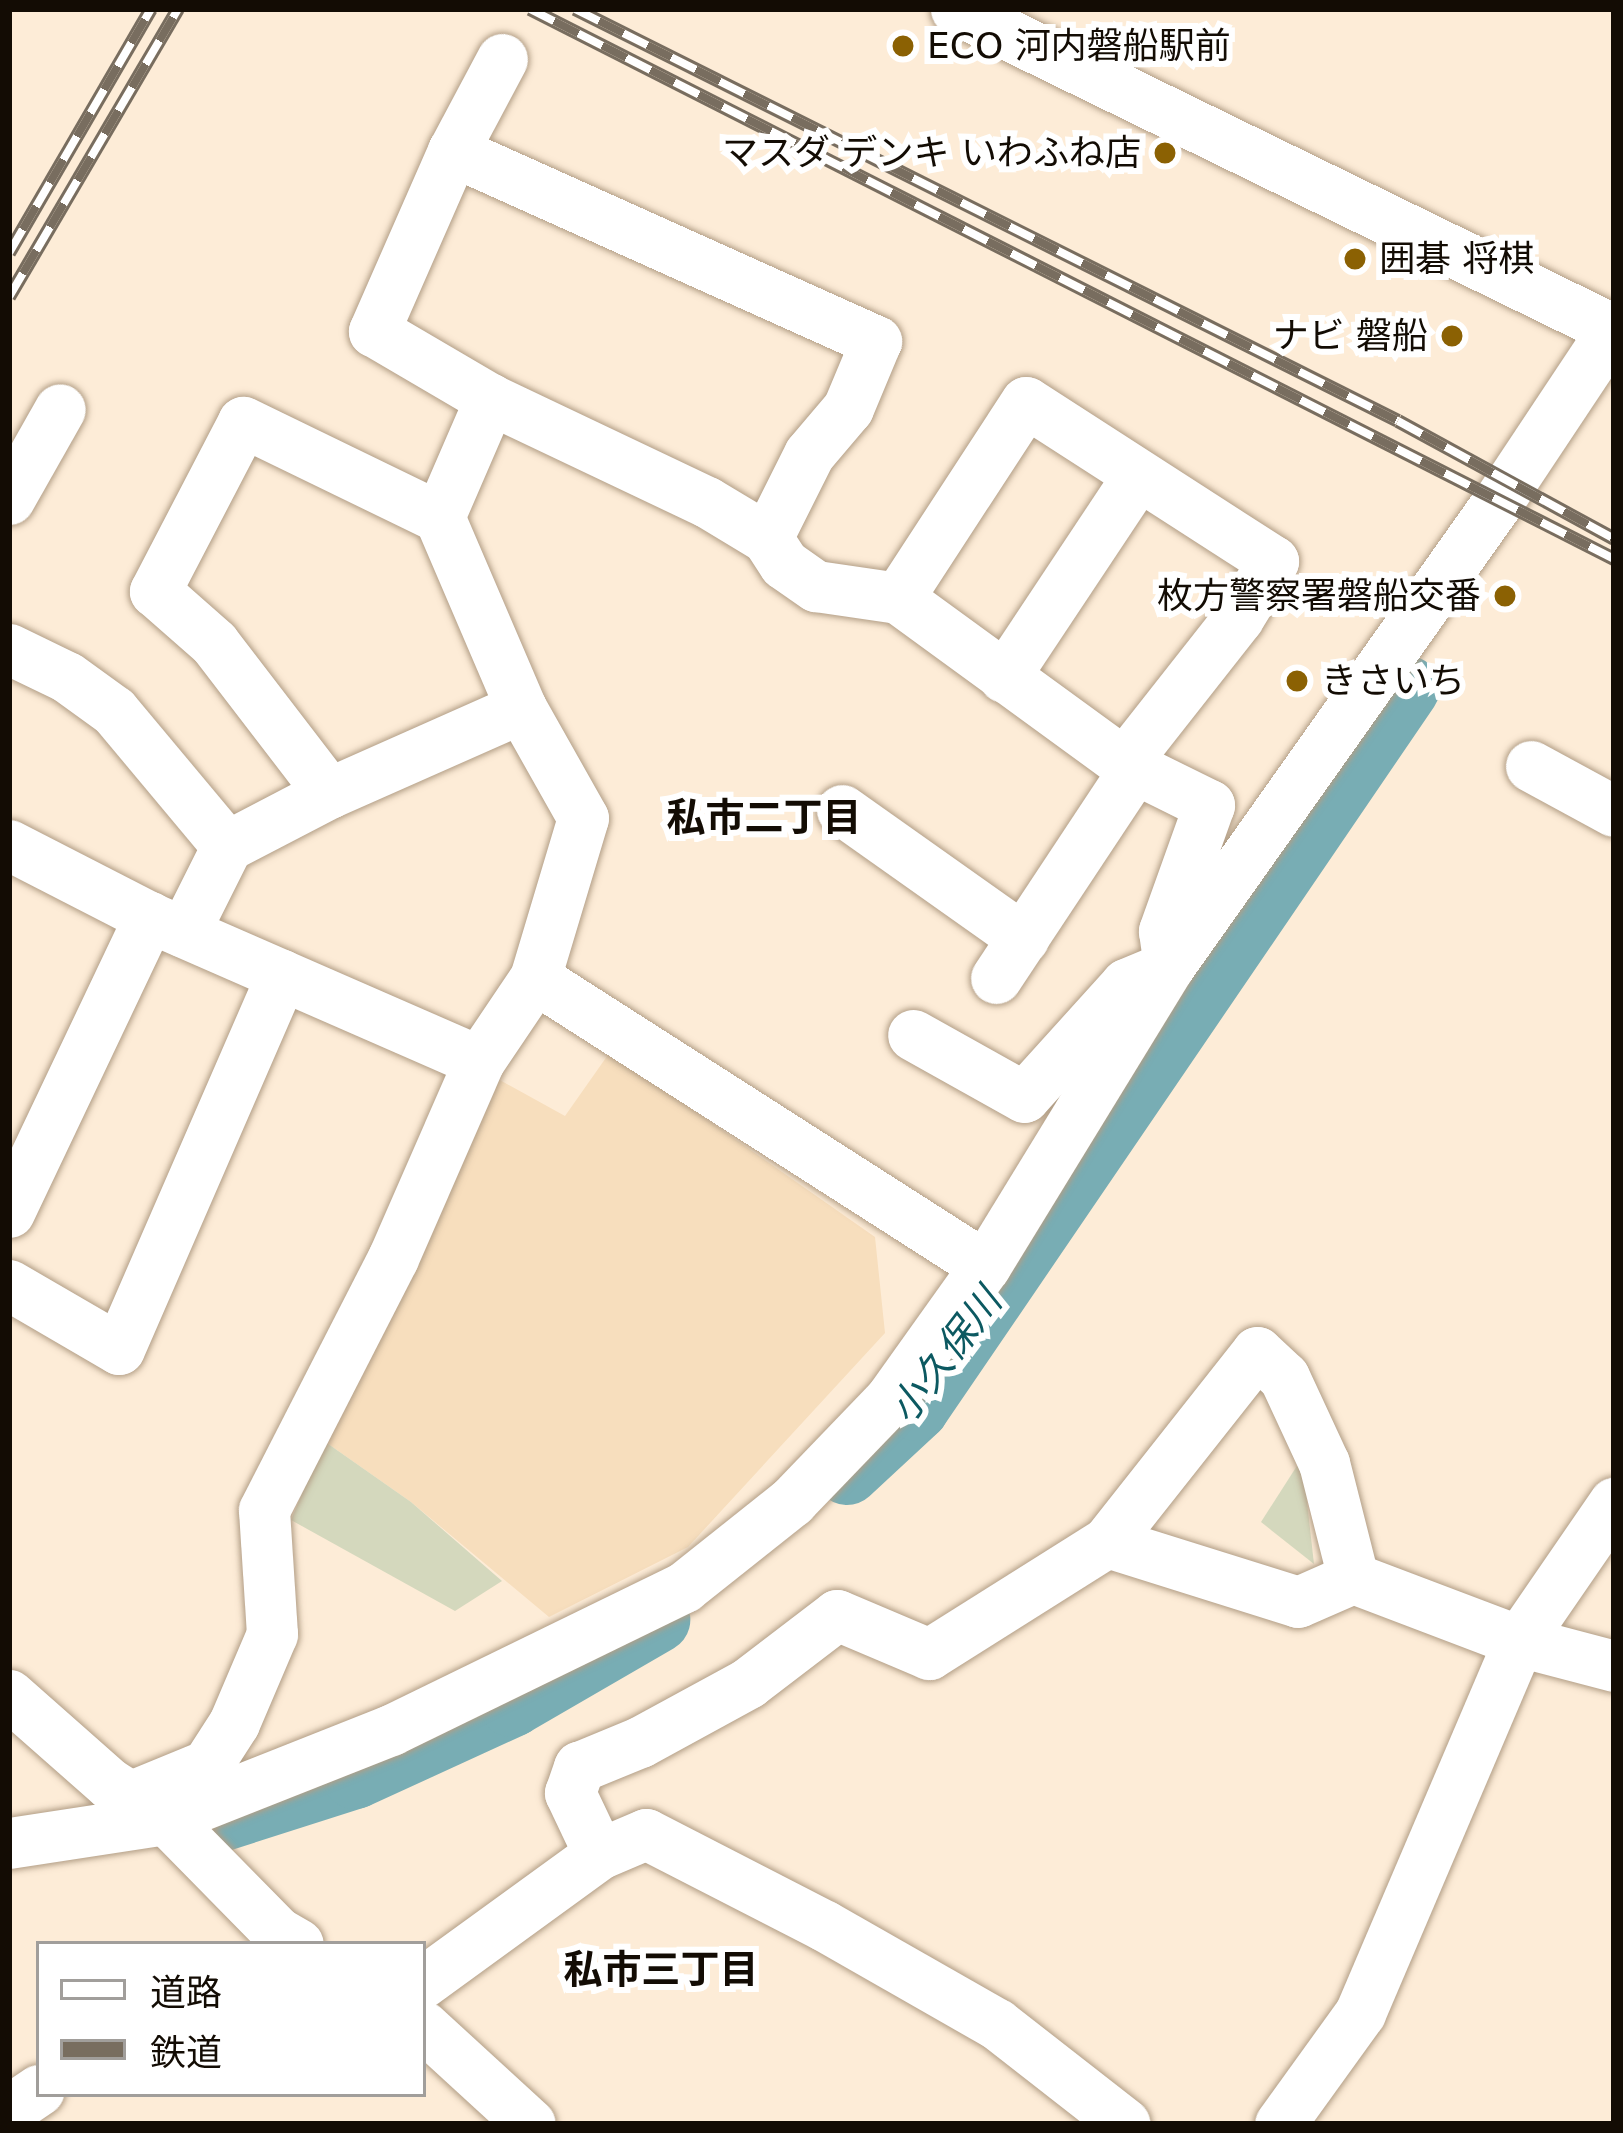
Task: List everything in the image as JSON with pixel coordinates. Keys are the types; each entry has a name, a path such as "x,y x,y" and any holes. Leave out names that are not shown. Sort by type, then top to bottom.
{"street":[{"path":"9,1843 148,1808 391,1730 683,1587 792,1501 890,1399 986,1266 1169,966 1499,500 1613,328 956,9"},
{"path":"502,59 453,151 374,331 490,399 707,502 767,538 784,564 816,586 898,598 1130,766 1208,806 1164,931 1169,966"},
{"path":"453,151 876,340 848,408 809,454 767,538"},
{"path":"439,517 490,399"},
{"path":"842,810 1009,958 1130,766 1238,618 1273,561 1026,402 898,598"},
{"path":"9,499 60,409"},
{"path":"148,1808 207,1765 235,1723 272,1634 264,1510 393,1258 479,1061 535,978 583,818 521,708 439,517 243,422 155,591 214,643 329,793"},
{"path":"1004,676 1138,476"},
{"path":"9,649 67,677 113,711 227,846"},
{"path":"9,1212 166,924 227,846 329,793 521,708"},
{"path":"1531,766 1614,811"},
{"path":"12,854 479,1061"},
{"path":"941,1036 1024,1096 1126,984 1169,966"},
{"path":"9,1285 119,1349 282,975"},
{"path":"535,978 986,1266"},
{"path":"599,1854 570,1793 579,1768 640,1742 748,1683 836,1615 929,1654 1107,1542 1257,1352 1284,1377 1324,1463 1353,1578"},
{"path":"1280,2124 1360,2014 1519,1641 1614,1503"},
{"path":"1107,1542 1298,1602 1353,1578 1519,1641 1614,1666"},
{"path":"9,1695 148,1808 278,1940"},
{"path":"426,1980 599,1854 646,1834 825,1926 997,2024 1125,2124"},
{"path":"426,2029 530,2124"},
{"path":"9,2110 36,2092"}],"shaded area":[{"path":"610,1052 875,1237 885,1333 688,1547 549,1617 411,1502 324,1441 498,1079 565,1116"}],"green space":[{"path":"324,1441 411,1502 502,1581 455,1611 291,1520"},
{"path":"1302,1458 1314,1564 1261,1522"}],"waterway":[{"name":"小久保川","path":"847,1472 916,1408 1407,688"},
{"name":"小久保川","path":"217,1820 355,1776 512,1704 657,1620"}],"railway":[{"path":"9,253 151,9"},
{"path":"9,297 178,9"},
{"path":"530,9 1614,559"},
{"path":"575,9 1398,421 1614,539"}],"place":[{"name":"ECO 河内磐船駅前","path":"903,46"},
{"name":"マスダ デンキ いわふね店","path":"1165,153"},
{"name":"囲碁 将棋","path":"1355,259"},
{"name":"ナビ 磐船","path":"1452,336"},
{"name":"枚方警察署磐船交番","path":"1505,596"},
{"name":"きさいち","path":"1297,681"}],"district":[{"name":"私市二丁目","path":"764,818"},
{"name":"私市三丁目","path":"661,1970"}]}
